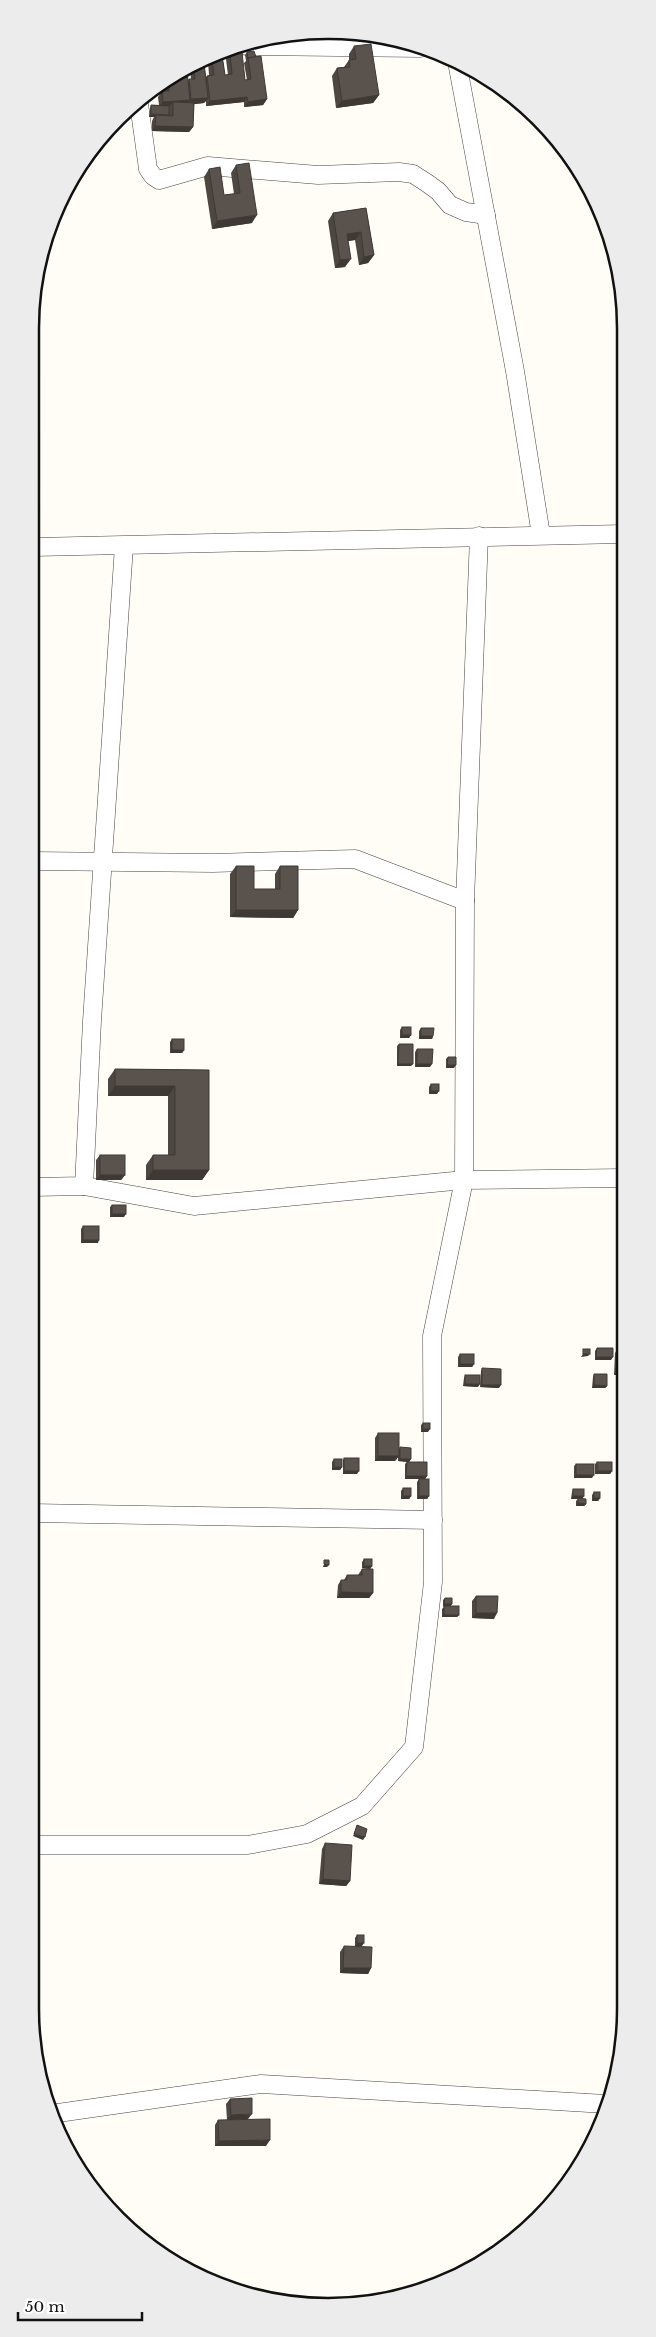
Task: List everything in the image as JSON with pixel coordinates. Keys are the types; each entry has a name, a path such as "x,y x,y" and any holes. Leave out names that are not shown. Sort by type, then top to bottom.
{"street":[{"path":"264,46 398,48"},
{"path":"459,70 515,371 541,535"},
{"path":"140,109 148,169 159,180 208,166 318,175 399,172 413,174 427,183 438,191 450,205 466,212 486,216"},
{"path":"39,547 617,534"},
{"path":"39,1845 248,1845 307,1834 362,1806 414,1746 433,1582 432,1336 464,1180 465,901 479,536"},
{"path":"84,1186 102,861 124,546"},
{"path":"39,861 213,863 355,859 465,901"},
{"path":"39,1187 84,1186 194,1206 464,1180 617,1178"},
{"path":"39,1513 433,1520"},
{"path":"58,2113 261,2084 601,2104"}],"building":[{"path":"371,44 379,95 342,101 337,68 350,67 349,60 356,59 354,46"},
{"path":"254,51 256,57 248,59 247,52"},
{"path":"242,52 245,80 251,79 248,58 261,56 267,99 248,102 247,97 210,101 207,76 214,75 212,63 223,59 225,75 232,74 230,56"},
{"path":"204,67 208,98 191,99 189,79 195,79 194,72"},
{"path":"188,76 190,100 163,102 162,91 169,91 169,86"},
{"path":"173,102 194,103 193,127 155,126 156,115 173,116"},
{"path":"151,105 169,106 169,115 151,114"},
{"path":"249,163 257,215 217,221 209,169 220,167 224,195 240,193 236,165"},
{"path":"366,208 374,255 364,257 361,232 347,234 351,259 340,260 333,213"},
{"path":"236,866 254,866 254,889 280,889 280,866 298,866 298,910 236,910"},
{"path":"402,1027 411,1027 411,1035 402,1035"},
{"path":"421,1028 434,1028 433,1036 421,1036"},
{"path":"172,1039 184,1039 184,1050 172,1050"},
{"path":"399,1044 413,1044 413,1064 398,1064"},
{"path":"417,1049 433,1049 432,1064 417,1064"},
{"path":"448,1057 456,1057 456,1065 447,1065"},
{"path":"115,1069 209,1070 209,1170 153,1170 153,1155 175,1155 175,1086 115,1086"},
{"path":"431,1084 439,1084 439,1091 431,1091"},
{"path":"100,1155 125,1155 125,1175 100,1175"},
{"path":"112,1205 126,1205 126,1214 112,1214"},
{"path":"83,1226 99,1226 99,1240 83,1240"},
{"path":"597,1348 613,1348 613,1357 596,1357"},
{"path":"583,1349 590,1349 590,1354 583,1354"},
{"path":"460,1354 474,1354 474,1364 460,1364"},
{"path":"482,1368 501,1369 501,1385 482,1385"},
{"path":"594,1374 607,1374 607,1386 594,1385"},
{"path":"465,1375 480,1375 480,1384 465,1384"},
{"path":"423,1423 430,1423 430,1429 423,1429"},
{"path":"378,1433 399,1433 399,1456 378,1456"},
{"path":"400,1447 411,1448 411,1459 400,1459"},
{"path":"344,1458 359,1458 359,1471 344,1471"},
{"path":"334,1459 342,1459 342,1467 334,1467"},
{"path":"407,1462 427,1462 427,1476 406,1476"},
{"path":"597,1462 612,1462 612,1471 597,1471"},
{"path":"576,1464 594,1464 594,1475 576,1475"},
{"path":"419,1479 429,1479 429,1496 419,1496"},
{"path":"403,1488 411,1488 411,1496 403,1496"},
{"path":"573,1489 584,1489 584,1496 573,1496"},
{"path":"594,1492 600,1492 600,1498 594,1498"},
{"path":"578,1498 586,1499 586,1504 578,1503"},
{"path":"364,1559 372,1559 372,1566 364,1566"},
{"path":"324,1560 329,1560 329,1565 324,1564"},
{"path":"362,1569 373,1569 373,1593 341,1592 341,1580 347,1580 347,1575 362,1575"},
{"path":"476,1596 498,1596 497,1613 476,1613"},
{"path":"445,1598 452,1598 452,1604 444,1604"},
{"path":"444,1606 459,1606 459,1615 444,1615"},
{"path":"357,1825 367,1829 365,1837 354,1834"},
{"path":"325,1843 352,1845 350,1881 323,1879"},
{"path":"357,1935 364,1935 364,1943 357,1943"},
{"path":"344,1946 372,1947 371,1968 343,1968"},
{"path":"252,2098 252,2114 231,2115 230,2099"},
{"path":"270,2119 270,2140 219,2141 218,2120"}]}
